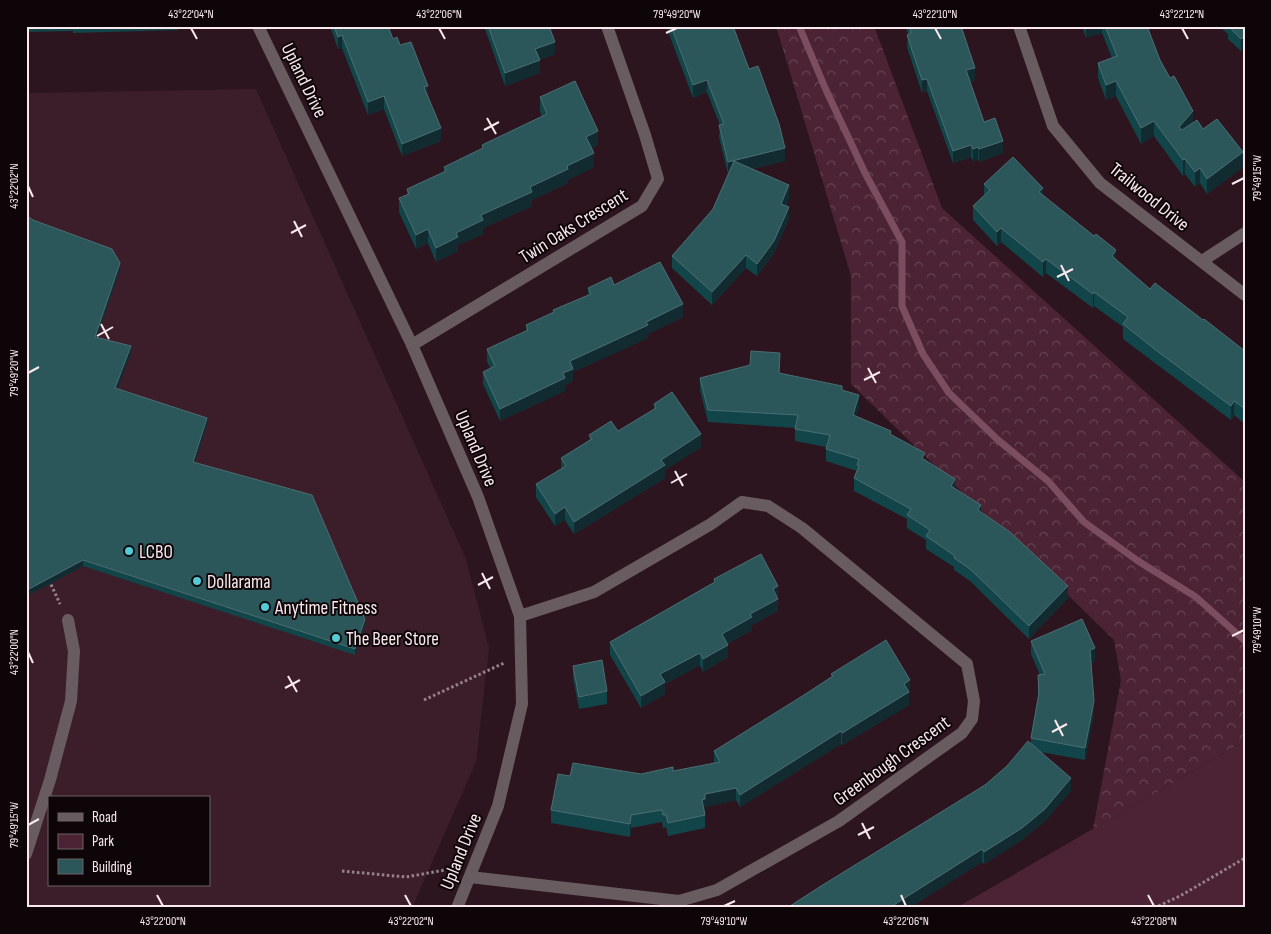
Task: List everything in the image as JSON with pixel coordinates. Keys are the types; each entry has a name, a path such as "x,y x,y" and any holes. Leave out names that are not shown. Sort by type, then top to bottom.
{"street":[{"name":"Upland Drive","path":"258,26 412,345 478,497 520,616 522,704 498,806 458,908"},
{"name":"Twin Oaks Crescent","path":"412,345 642,206 658,179 645,135 607,26"},
{"name":"Trailwood Drive","path":"1019,26 1053,126 1100,184 1245,295"},
{"path":"1202,261 1245,233"},
{"name":"Greenbough Crescent","path":"470,877 679,901 717,890 839,821 962,733 972,718 974,701 967,664 802,528 768,506 742,502 711,524 594,592 520,616"},
{"path":"26,854 50,780 71,701 74,651 68,620"}],"path":[{"path":"46,575 68,620"},
{"path":"424,700 476,678 521,655"},
{"path":"1154,908 1180,896 1245,858"},
{"path":"342,871 406,877 445,870"}],"shaded area":[{"path":"256,89 466,559 489,648 476,762 412,908 26,908 26,93"}],"green space":[{"path":"776,26 874,26 942,208 1245,482 1245,741 1093,829 1121,680 1114,640 851,384 851,276"},
{"path":"1245,741 1245,908 956,908"}],"building":[{"path":"334,26 388,26 393,39 397,37 400,45 411,42 428,86 424,87 441,128 402,144 384,96 368,102 342,35 338,37"},
{"path":"488,26 549,26 555,42 535,49 540,60 505,73"},
{"path":"671,26 733,26 749,69 758,66 779,124 785,148 728,162 719,125 724,124 707,80 693,85"},
{"path":"909,26 961,26 975,68 966,70 984,122 995,118 1003,141 979,149 978,147 973,149 971,145 953,151 927,79 922,80 907,35 911,33"},
{"path":"1105,26 1147,26 1160,60 1170,78 1174,76 1193,111 1179,127 1182,130 1197,120 1203,129 1217,119 1243,152 1207,179 1200,168 1195,172 1185,159 1183,160 1154,121 1141,128 1116,81 1106,85 1098,63 1117,56"},
{"path":"1228,26 1245,26 1245,35 1241,39"},
{"path":"575,81 598,131 586,137 594,153 567,166 568,169 530,187 532,192 481,215 483,220 456,233 458,237 436,248 428,229 416,235 399,198 409,194 407,189 446,171 444,167 483,148 482,145 547,114 540,97"},
{"path":"1013,157 1043,188 1039,192 1094,236 1096,234 1116,250 1112,256 1150,289 1155,283 1245,351 1245,409 1234,401 1231,406 1157,351 1123,324 1128,317 1094,292 1093,294 1046,259 1043,262 1001,228 997,232 973,206 990,190 984,184"},
{"path":"734,161 789,185 781,204 789,207 774,241 757,264 746,255 712,292 672,256 713,209"},
{"path":"26,215 33,220 112,249 120,263 95,337 131,346 115,388 207,418 193,462 312,495 365,619 355,649 83,560 29,589 26,583"},
{"path":"660,262 683,304 646,322 648,325 570,361 573,369 563,373 565,378 500,409 483,372 495,366 487,349 528,330 526,325 554,312 553,310 591,294 588,288 611,277 614,285"},
{"path":"751,351 780,353 779,373 842,386 842,390 859,395 853,415 891,431 890,434 925,453 922,458 955,479 951,486 981,505 978,510 1010,532 1068,586 1029,626 970,569 926,536 930,530 907,515 911,509 854,478 859,466 857,465 859,459 826,449 830,435 795,429 798,415 708,410 700,378 750,365"},
{"path":"672,392 701,434 661,460 665,465 574,522 565,507 555,514 536,484 566,466 561,458 592,439 589,435 611,421 618,431 656,408 654,404"},
{"path":"761,554 778,586 773,589 778,599 750,614 752,617 722,634 728,645 703,659 700,653 660,674 665,682 641,696 610,642 715,582 714,579"},
{"path":"1082,619 1095,648 1090,650 1094,701 1085,748 1031,738 1039,693 1038,675 1045,674 1031,641"},
{"path":"886,640 910,680 904,684 909,692 842,733 841,731 740,795 736,788 705,794 705,799 702,800 705,815 668,823 666,815 663,815 662,810 631,815 630,824 551,810 558,774 570,776 573,763 641,774 673,767 673,771 720,762 714,751 804,695 833,676 831,674"},
{"path":"602,660 607,691 579,697 573,666"},
{"path":"1028,741 1071,778 1045,809 1022,828 984,852 982,849 889,908 787,908 985,785 1007,766"}],"waterway":[{"path":"799,26 826,90 865,173 902,242 902,306 923,354 949,393 998,440 1048,481 1084,522 1138,561 1196,597 1245,641"}],"place":[{"name":"LCBO","path":"129,551"},
{"name":"Dollarama","path":"197,581"},
{"name":"Anytime Fitness","path":"265,607"},
{"name":"The Beer Store","path":"336,638"}]}
